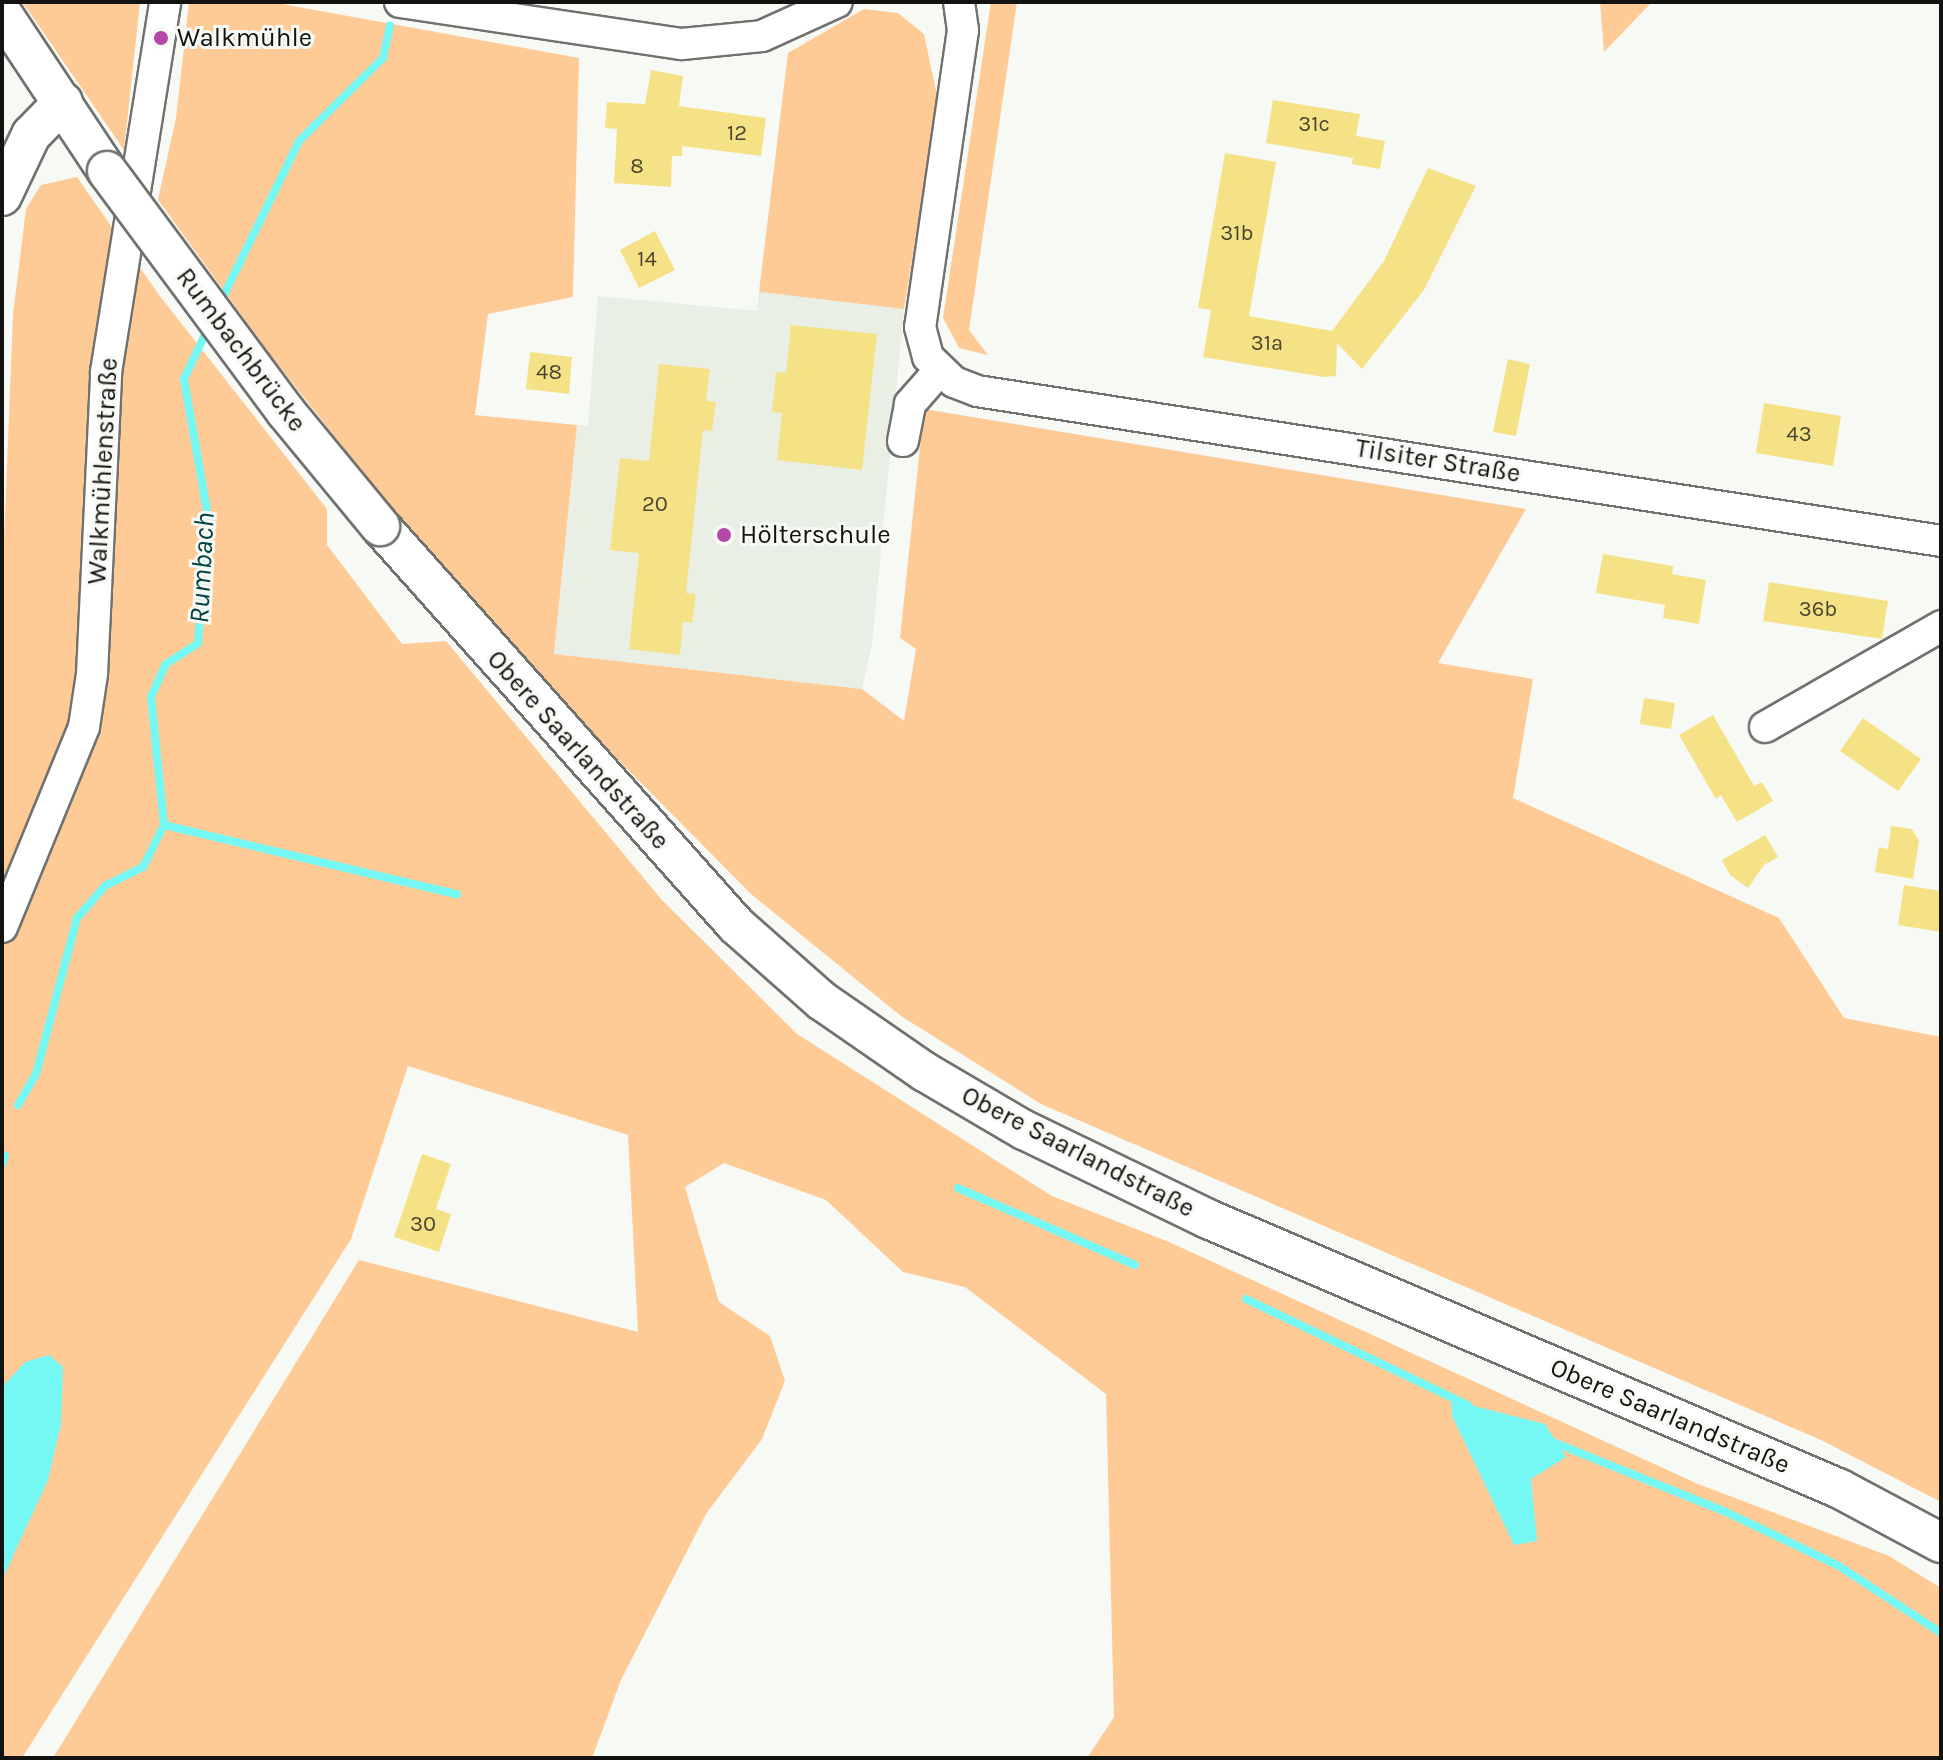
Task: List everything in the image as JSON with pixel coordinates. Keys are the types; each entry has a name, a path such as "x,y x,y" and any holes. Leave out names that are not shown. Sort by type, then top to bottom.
{"main road":[{"path":"2,69 9,23"},
{"name":"Rumbachbrücke","path":"9,23 107,171 286,412 380,526"},
{"path":"2,196 31,135 63,102"},
{"name":"Obere Saarlandstraße","path":"380,526 736,925 822,1001 925,1072 1024,1130 1208,1219 1840,1489 1941,1543"}],"street":[{"name":"Walkmühlenstraße","path":"2,927 84,727 92,674 106,372 165,2"},
{"path":"400,2 580,16 640,41 724,44 762,36 837,2"},
{"path":"903,441 910,404 939,371 928,357 920,327 963,30 959,2"},
{"name":"Tilsiter Straße","path":"939,371 977,391 1941,541"},
{"path":"1765,727 1941,626"}],"shaded area":[{"path":"22,2 140,2 124,150 28,10"},
{"path":"189,2 271,2 579,58 573,297 488,314 475,415 577,425 554,654 862,689 904,721 916,649 900,638 924,409 1526,509 1438,663 1533,679 1513,798 1779,918 1844,1018 1941,1037 1941,1502 1821,1440 1041,1104 901,1016 751,894 565,706 405,526 272,357 158,200 176,118"},
{"path":"991,2 1017,2 969,330 988,355 959,348 943,318"},
{"path":"1600,2 1652,2 1604,52"},
{"path":"864,9 898,13 924,34 938,100 904,309 759,292 788,53"},
{"path":"77,177 159,295 327,509 327,545 402,644 446,641 662,900 797,1034 1052,1196 1169,1242 1698,1484 1889,1556 1941,1588 1941,1758 1087,1758 1114,1717 1106,1394 965,1287 903,1272 826,1200 724,1163 685,1187 719,1302 770,1336 785,1381 762,1439 706,1514 621,1680 592,1758 53,1758 359,1260 638,1332 628,1135 408,1066 351,1239 22,1758 2,1758 2,592 13,314 26,209 41,185"},
{"name":"Hölterschule","path":"759,292 904,309 872,644 862,689 554,654 577,425 588,426 598,296 757,311"}],"water":[{"path":"49,1355 63,1367 61,1424 48,1480 2,1580 2,1387 25,1362"},
{"path":"1451,1400 1545,1424 1566,1457 1531,1479 1537,1541 1514,1545 1452,1416"}],"building":[{"path":"651,70 683,76 679,106 766,118 761,156 682,146 682,156 672,156 671,187 614,183 617,129 605,128 607,102 645,104"},
{"path":"1273,100 1360,114 1356,136 1385,141 1380,169 1352,164 1353,158 1266,143"},
{"path":"1225,153 1276,162 1249,316 1332,331 1384,261 1428,168 1476,186 1424,290 1362,369 1337,343 1336,376 1324,377 1203,357 1211,310 1198,308"},
{"path":"655,231 675,270 639,288 620,250"},
{"path":"791,325 877,334 862,470 777,460 782,413 772,412 776,372 786,373"},
{"path":"530,352 572,357 569,394 526,389"},
{"path":"1508,359 1530,364 1516,436 1493,432"},
{"path":"659,364 710,369 706,401 716,402 712,431 703,430 686,593 695,594 695,601 692,623 683,622 680,655 629,649 639,553 610,550 620,458 649,461"},
{"path":"1764,403 1841,416 1833,466 1756,453"},
{"path":"1603,554 1673,566 1672,574 1706,580 1699,624 1663,618 1665,605 1596,593"},
{"path":"1769,582 1888,601 1882,639 1763,621"},
{"path":"1644,698 1675,703 1671,729 1640,724"},
{"path":"1713,715 1754,786 1762,782 1773,801 1737,822 1721,795 1716,799 1679,735"},
{"path":"1863,718 1921,759 1898,791 1840,751"},
{"path":"1891,826 1912,829 1919,841 1913,879 1875,872 1879,847 1888,849"},
{"path":"1765,835 1778,857 1764,865 1748,888 1730,875 1722,860"},
{"path":"1904,885 1941,891 1941,932 1898,925"},
{"path":"422,1154 451,1164 436,1209 451,1214 439,1252 394,1237"}],"waterway":[{"name":"Rumbach","path":"220,303 299,141 383,58 390,26"},
{"name":"Rumbach","path":"18,1105 36,1074 77,918 105,886 143,867 164,825 151,697 166,664 198,643 207,511 184,379 209,326"},
{"path":"164,825 457,894"},
{"name":"Rumbach","path":"2,1164 5,1155"},
{"path":"958,1188 1135,1265"},
{"path":"1246,1299 1469,1406"},
{"path":"1548,1440 1726,1512 1839,1566 1941,1633"}],"place":[{"name":"Walkmühle","path":"161,38"},
{"name":"Hölterschule","path":"724,535"}]}
